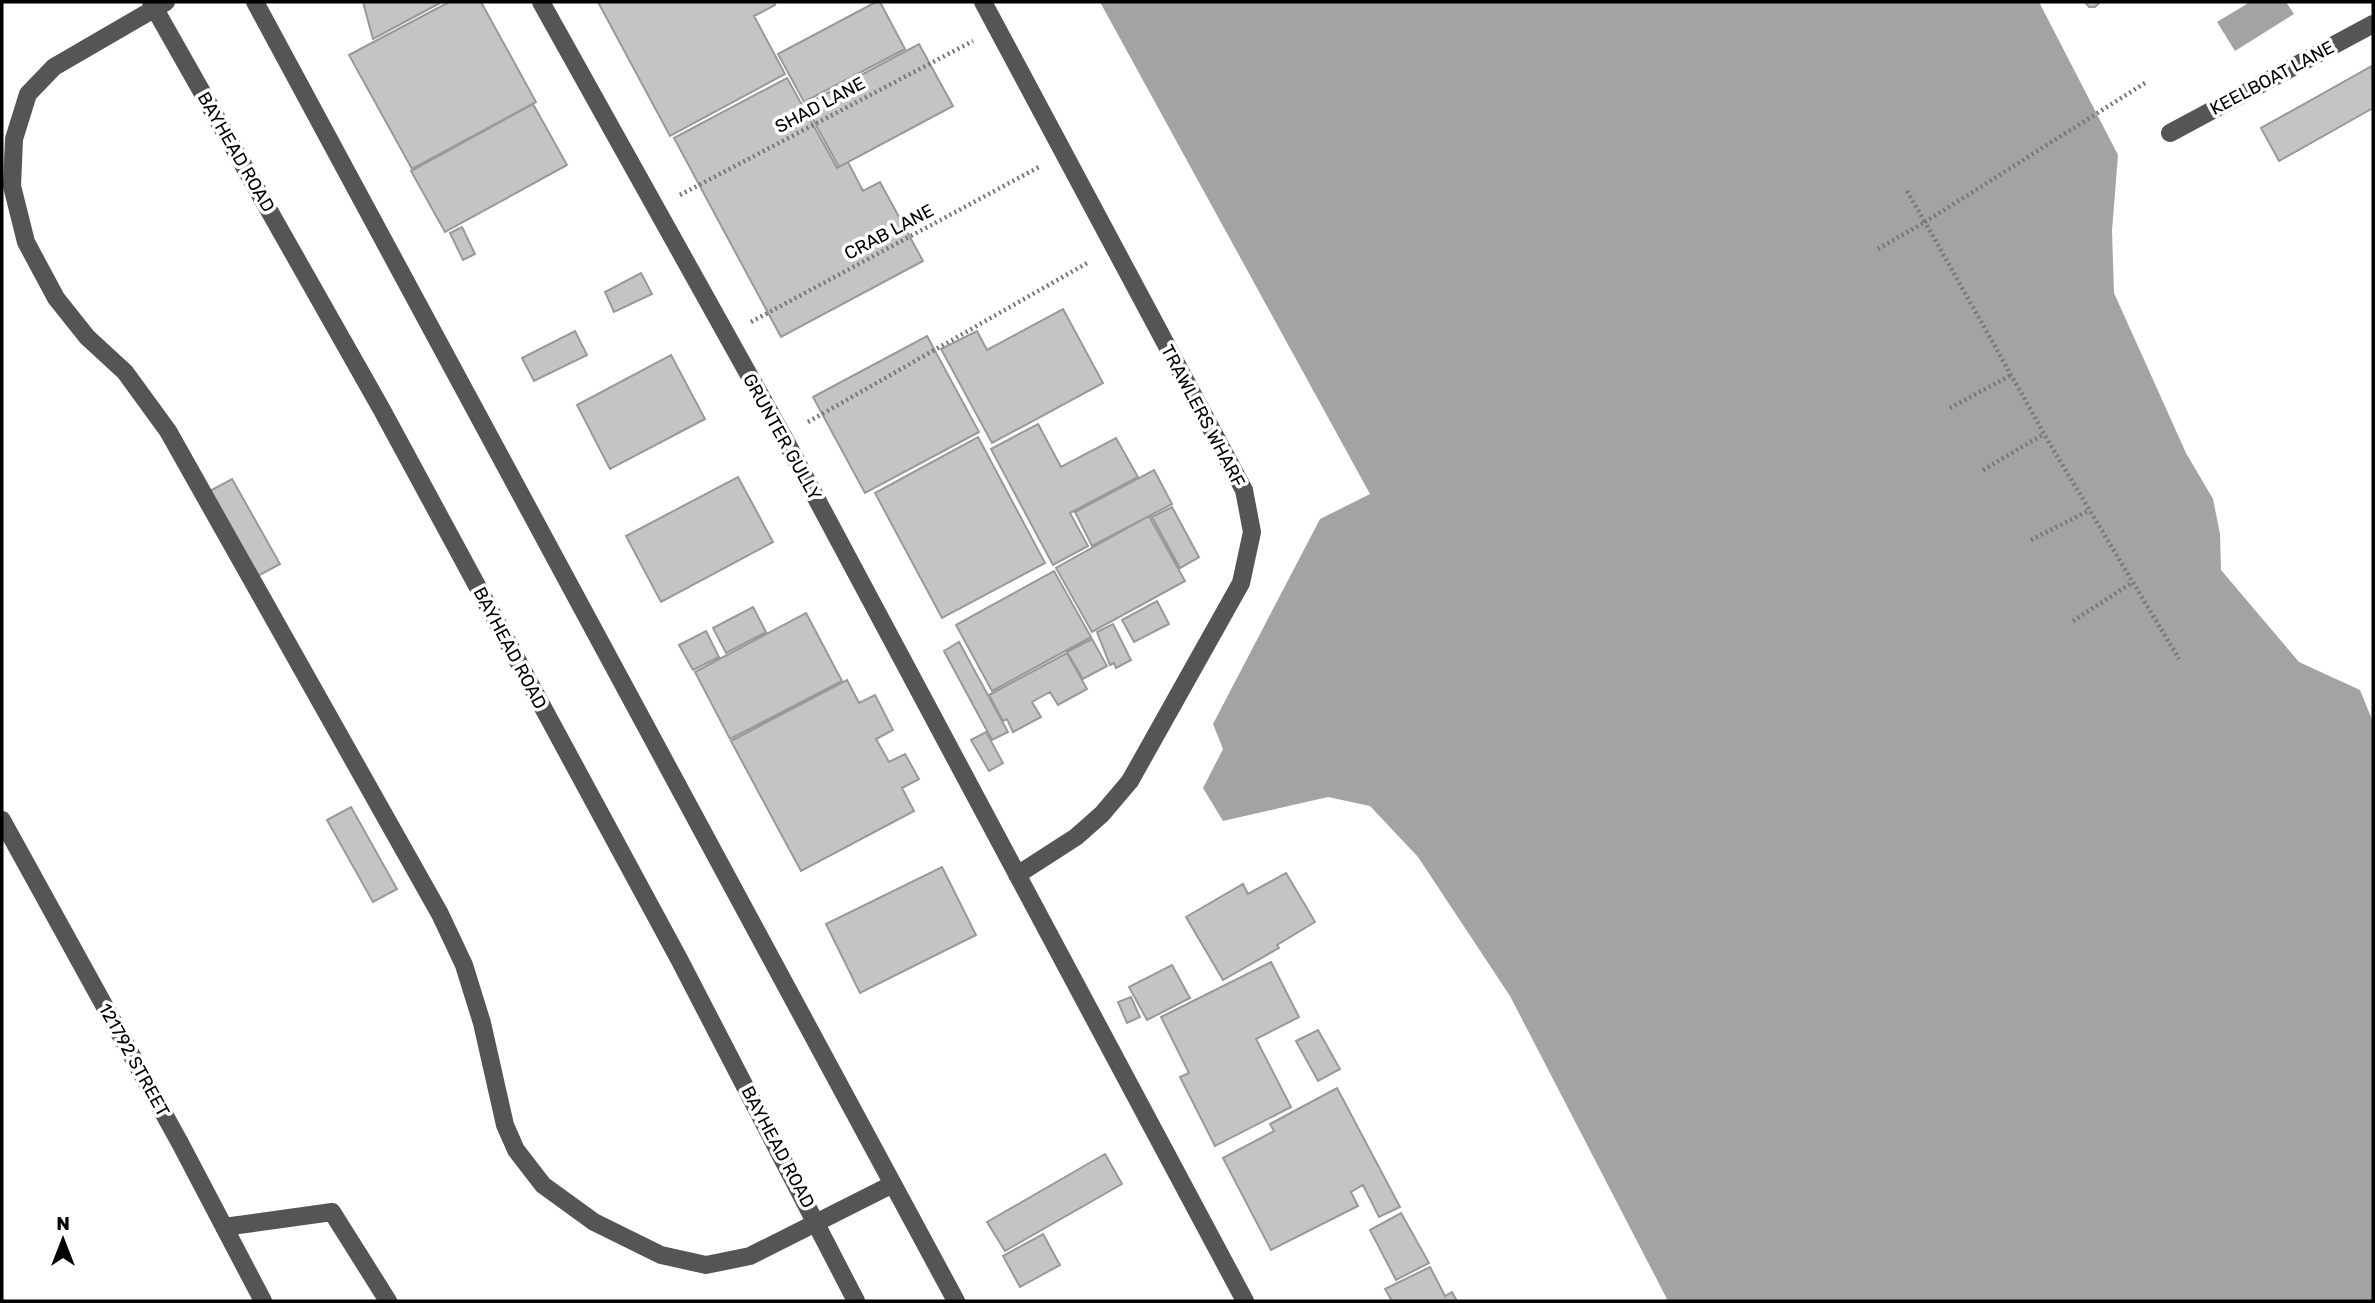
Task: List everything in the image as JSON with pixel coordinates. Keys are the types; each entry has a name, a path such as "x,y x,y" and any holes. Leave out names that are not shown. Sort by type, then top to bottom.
{"street":[{"path":"255,2 956,1301"},
{"name":"GRUNTER GULLY","path":"541,2 783,436 1245,1301"},
{"name":"TRAWLERS WHARF","path":"983,2 1244,490 1252,533 1241,583 1130,781 1102,814 1076,837 1017,875"},
{"path":"157,4 54,67 28,94 14,139 12,186 26,242 56,298 87,337 125,372 168,431 440,914 464,965 482,1023 505,1125 516,1150 543,1185 594,1222 661,1255 706,1265 750,1256 893,1184"},
{"name":"BAYHEAD ROAD","path":"157,4 389,422 818,1222 856,1301"},
{"name":"KEELBOAT LANE","path":"2170,133 2373,24"},
{"name":"121792 STREET","path":"2,820 263,1301"},
{"path":"224,1227 332,1212 388,1301"}],"path":[{"name":"SHAD LANE","path":"654,208 998,27"},
{"path":"1878,249 2145,83"},
{"name":"CRAB LANE","path":"726,336 1065,153"},
{"path":"1907,191 2044,433 2179,659"},
{"path":"783,436 1114,247"},
{"path":"1950,408 2011,375"},
{"path":"1983,470 2044,433"},
{"path":"2031,540 2090,510"},
{"path":"2073,621 2133,582"}],"shaded area":[{"path":"1100,2 2039,2 2118,155 2112,231 2114,293 2186,453 2213,499 2220,534 2221,570 2299,662 2360,690 2373,722 2373,1301 1668,1301 1510,996 1418,857 1370,806 1328,797 1223,821 1203,788 1223,749 1213,724 1320,519 1370,494"},
{"path":"2250,2 2286,2 2294,14 2235,51 2217,22"}],"building":[{"path":"363,2 442,2 373,39"},
{"path":"449,2 481,2 536,102 412,169 349,55"},
{"path":"598,2 774,2 775,5 754,16 785,74 670,136"},
{"path":"880,2 905,49 804,102 778,54"},
{"path":"2085,2 2100,2 2095,7 2089,7"},
{"path":"919,44 953,106 839,167 805,105"},
{"path":"2372,66 2373,108 2279,161 2261,128"},
{"path":"787,78 837,168 848,162 863,191 880,182 923,261 781,337 674,138"},
{"path":"533,104 567,165 445,232 411,171"},
{"path":"462,227 475,254 463,260 450,233"},
{"path":"641,273 652,294 614,312 605,292"},
{"path":"1063,309 1103,383 992,443 941,349 977,331 987,350"},
{"path":"575,331 587,355 534,381 522,358"},
{"path":"927,336 979,432 865,493 813,397"},
{"path":"671,355 705,419 610,469 577,405"},
{"path":"1038,424 1061,467 1116,438 1138,477 1070,513 1088,546 1053,565 991,449"},
{"path":"978,437 1045,563 942,618 875,493"},
{"path":"1154,470 1172,504 1092,546 1075,512"},
{"path":"738,477 773,542 661,602 626,536"},
{"path":"232,479 280,564 256,577 208,492"},
{"path":"1172,507 1199,557 1180,568 1152,517"},
{"path":"1149,516 1185,581 1092,632 1056,568"},
{"path":"1054,571 1091,637 992,691 956,625"},
{"path":"1157,601 1169,624 1134,642 1122,620"},
{"path":"753,607 766,632 726,653 713,628"},
{"path":"806,613 842,681 730,739 695,672"},
{"path":"1113,624 1131,660 1116,668 1114,663 1110,665 1097,632"},
{"path":"706,631 719,657 693,670 679,645"},
{"path":"1092,639 1107,666 1083,679 1067,652"},
{"path":"959,642 1008,732 992,740 944,651"},
{"path":"1067,653 1087,689 1058,705 1050,692 1032,702 1041,717 1013,732 1007,719 1003,721 989,695"},
{"path":"847,680 859,703 875,695 893,730 876,739 889,762 905,754 919,779 902,788 914,811 801,871 731,741"},
{"path":"986,732 1003,763 989,771 971,740"},
{"path":"351,807 397,889 373,902 327,820"},
{"path":"942,867 976,935 860,993 826,924"},
{"path":"1286,873 1315,922 1277,945 1279,948 1223,980 1186,917 1243,884 1248,894"},
{"path":"1271,962 1299,1017 1256,1039 1291,1107 1215,1146 1180,1077 1189,1073 1161,1017"},
{"path":"1172,965 1190,998 1147,1020 1129,987"},
{"path":"1131,997 1140,1017 1127,1023 1118,1002"},
{"path":"1318,1030 1340,1069 1318,1081 1296,1041"},
{"path":"1337,1088 1400,1207 1379,1217 1363,1185 1351,1192 1358,1206 1271,1250 1223,1158 1274,1131 1270,1124"},
{"path":"1105,1154 1122,1184 1005,1251 987,1222"},
{"path":"1401,1213 1429,1263 1396,1280 1370,1230"},
{"path":"1043,1234 1060,1265 1020,1287 1003,1256"},
{"path":"1430,1267 1445,1296 1452,1292 1457,1301 1392,1301 1385,1289"}]}
